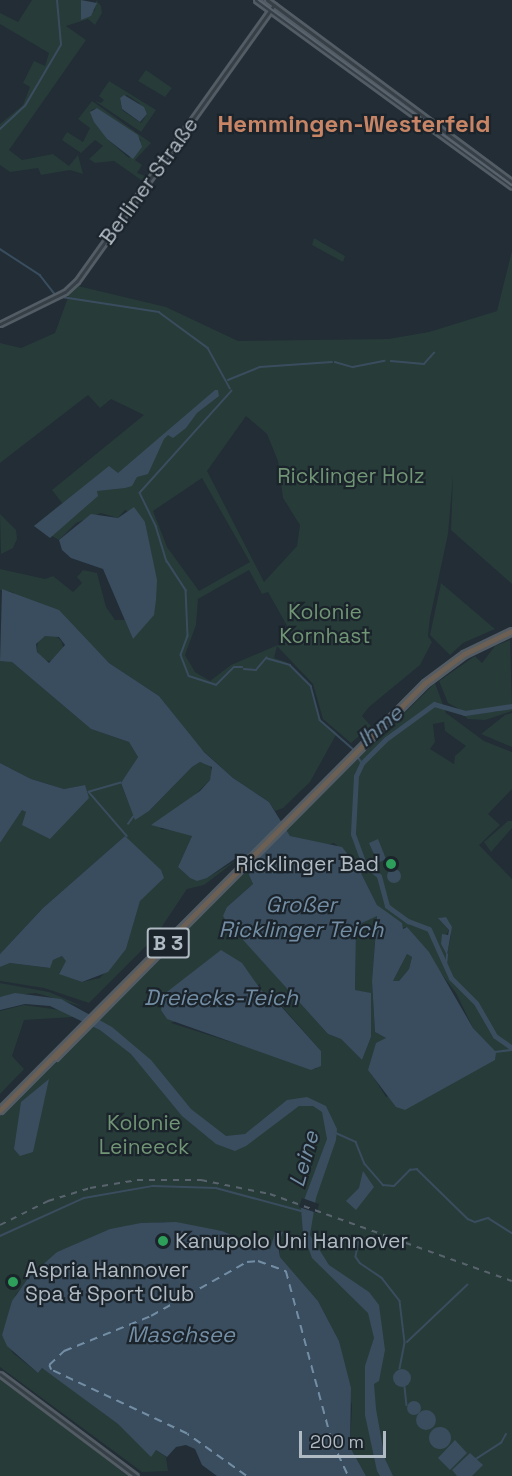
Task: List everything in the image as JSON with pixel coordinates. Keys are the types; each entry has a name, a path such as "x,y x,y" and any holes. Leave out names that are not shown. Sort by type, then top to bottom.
{"highway":[{"name":"B 3","path":"0,1111 71,1037 426,684 466,657 512,633"}],"street":[{"path":"256,0 273,8 512,182"},
{"path":"267,0 273,8 512,187"},
{"name":"Berliner Straße","path":"0,324 65,292 77,281 273,8"},
{"path":"0,1374 136,1476"}],"green space":[{"path":"32,0 81,0 81,20 95,10 96,0 101,6 102,13 95,25 88,19 66,26 86,40 9,150 22,160 53,154 69,166 78,155 83,174 70,170 41,175 38,168 10,172 0,165 0,124 23,105 30,87 23,83 34,61 45,66 49,53 0,24 0,13 18,22"},
{"path":"146,70 172,88 165,97 138,81"},
{"path":"109,81 156,110 141,132 95,101 101,103 104,100 99,96","holes":["127,95 139,103 147,114 141,123 122,110 120,98"]},
{"path":"92,101 151,143 135,160 142,165 137,173 148,177 144,182 114,161 95,163 89,159 103,146 95,140 81,153 62,140 67,132 83,142 90,128 78,119","holes":["97,108 141,140 129,158 107,139 91,110"]},
{"path":"314,238 345,256 343,262 312,245"},
{"path":"512,251 512,584 451,530 453,476 448,534 430,618 428,636 432,642 420,665 369,707 362,716 371,726 351,743 323,719 313,684 277,646 274,658 286,662 308,682 320,720 337,733 310,782 283,808 275,811 269,802 233,778 199,747 159,696 109,663 82,636 12,592 0,590 0,569 45,579 53,576 73,592 82,583 77,577 83,570 97,573 106,607 115,620 125,620 133,639 149,544 145,522 125,510 118,518 101,513 76,523 59,540 34,526 62,503 52,490 144,415 111,399 100,408 88,395 0,463 0,343 21,348 55,333 70,292 78,286 166,307 238,341 388,339 429,332 497,311","holes":["246,416 267,434 278,461 283,498 300,525 297,546 264,582 207,471","202,478 250,562 199,591 167,547 153,511","249,570 262,594 268,592 294,638 231,665 210,681 195,672 185,655 196,625 198,599"]},
{"path":"0,514 16,530 17,539 13,548 1,554"},
{"path":"441,583 495,629 463,643 450,655 430,635"},
{"path":"50,635 59,639 63,648 59,657 50,661 41,657 37,648 41,639"},
{"path":"510,640 512,706 465,712 448,703 439,681 475,656 482,663 495,646"},
{"path":"0,661 12,662 91,729 129,742 138,757 121,784 135,819 149,811 192,767 200,762 209,764 213,773 210,780 160,829 179,830 192,836 178,867 190,878 207,878 238,859 204,885 187,889 155,937 89,1003 44,988 0,981 0,967 10,963 49,968 53,960 62,956 67,961 59,973 82,982 100,978 126,949 140,900 164,878 125,836 43,908 0,954 0,843 22,809 26,812 85,785 64,789 31,779 0,763"},
{"name":"Kolonie Leineeck","path":"435,683 446,713 484,741 512,752 512,789 488,814 500,825 479,845 512,879 512,1476 366,1476 350,1447 352,1406 339,1341 318,1301 280,1257 279,1242 274,1240 271,1249 264,1249 222,1231 163,1222 111,1229 57,1252 16,1294 2,1335 13,1353 38,1373 42,1368 58,1379 118,1424 151,1456 156,1450 166,1457 168,1471 142,1472 0,1367 0,1114 247,868 253,884 227,907 252,949 328,1034 341,1039 362,1060 371,1037 371,994 355,990 356,933 362,923 377,915 372,981 375,1032 386,1038 369,1070 386,1097 495,1052 473,1028 456,993 406,927 402,928 402,923 388,916 377,905 359,869 343,850 334,843 324,846 290,836 286,830","holes":["444,722 445,731 466,746 455,756 454,764 430,749 435,742 433,724","446,917 451,936 447,954 441,944 449,930 439,918","260,984 261,990 279,1003 321,1051 316,1069 171,1023"]},
{"path":"512,707 512,711 485,720 468,719 458,711 495,712"},
{"path":"512,713 512,747 481,734 505,715"},
{"path":"508,821 512,821 512,828 491,852 484,842"},
{"path":"407,954 412,957 409,969 399,981 393,981"},
{"path":"0,983 49,992 84,1007 36,993 0,997"},
{"path":"24,1005 60,1010 74,1017 24,1020 12,1056 24,1069 0,1094 0,1011"},
{"path":"0,1377 128,1476 0,1476"}],"water":[{"path":"81,0 97,3 91,16 81,20"},
{"path":"124,95 144,107 147,114 140,122 122,109 120,98"},
{"path":"97,108 138,135 142,147 133,159 107,139 94,122 90,112"},
{"path":"215,390 218,390 219,396 197,413 186,428 173,438 168,435 164,439 148,474 137,477 132,486 97,491 98,496 50,538 34,526 109,466 118,473"},
{"path":"134,507 145,522 157,580 154,615 133,639 103,569 71,558 62,550 59,540 91,514 118,518"},
{"name":"Großer Ricklinger Teich","path":"2,589 59,610 109,663 159,696 204,752 233,778 269,802 290,836 342,847 359,869 377,905 402,923 403,929 407,927 429,952 473,1028 496,1052 495,1060 405,1110 396,1107 368,1070 376,1043 386,1038 375,1032 372,981 377,916 362,923 356,933 355,990 371,993 371,1037 362,1060 341,1039 328,1034 226,921 223,916 227,907 253,884 246,868 236,858 207,878 197,881 190,878 178,867 192,836 151,825 200,791 210,780 212,767 200,762 192,767 149,811 135,820 121,783 138,757 129,742 91,729 12,662 0,661","holes":["45,636 59,637 65,645 49,663 37,652 36,644","407,954 412,957 409,969 399,981 393,981"]},
{"path":"0,763 31,779 64,789 85,785 89,798 50,839 22,825 26,812 22,810 0,843"},
{"path":"125,836 161,870 164,878 140,901 126,949 108,972 82,982 59,974 66,961 62,956 53,960 50,968 10,963 0,967 0,954 43,908"},
{"path":"378,839 386,859 378,863 369,843"},
{"path":"391,869 397,869 401,876 397,883 391,883 387,879 387,873"},
{"path":"446,917 452,927 447,955 441,944 442,934 448,935 449,930 438,918"},
{"name":"Dreiecks-Teich","path":"221,950 242,963 261,990 278,1003 321,1051 321,1066 311,1070 167,1019 161,1010 163,995"},
{"path":"15,993 61,999 112,1027 151,1060 191,1109 226,1136 245,1134 287,1100 307,1097 326,1106 337,1129 336,1140 316,1198 310,1235 329,1265 369,1292 379,1305 385,1350 379,1381 374,1384 376,1409 385,1459 393,1476 380,1476 377,1471 365,1415 365,1366 374,1338 368,1313 312,1258 303,1233 301,1208 327,1139 322,1112 313,1106 299,1106 246,1146 235,1151 216,1144 182,1116 131,1054 100,1030 50,1006 25,1004 0,1010 0,997"},
{"path":"49,1079 33,1152 20,1156 14,1149 21,1102"},
{"path":"363,1171 374,1187 356,1210 346,1201 359,1188"},
{"name":"Maschsee","path":"176,1222 222,1231 264,1249 270,1249 276,1230 283,1232 278,1245 280,1257 318,1301 339,1341 351,1388 350,1447 366,1476 217,1476 202,1465 195,1449 186,1445 176,1447 167,1457 156,1450 151,1457 118,1424 42,1368 38,1373 7,1346 2,1335 12,1301 29,1277 57,1252 110,1229 141,1223"},
{"path":"402,1369 408,1372 411,1378 408,1384 402,1387 396,1384 393,1378 396,1372"},
{"path":"411,1401 417,1401 421,1408 417,1415 411,1415 407,1411 407,1405"},
{"path":"426,1410 433,1413 436,1420 433,1427 426,1430 419,1427 416,1420 419,1413"},
{"path":"440,1427 448,1430 451,1438 448,1446 440,1449 432,1446 429,1438 432,1430"},
{"path":"455,1440 467,1453 450,1470 438,1458"},
{"path":"470,1453 483,1465 472,1476 457,1476 452,1470"}],"pier":[{"path":"302,1198 319,1204 317,1213 299,1207"}],"waterway":[{"path":"0,129 25,106 61,45 57,0"},
{"path":"0,249 40,275 55,294"},
{"path":"62,297 159,312 208,348 230,388"},
{"path":"391,361 424,364 434,353"},
{"path":"335,362 353,367 384,361"},
{"path":"228,380 260,367 332,362"},
{"path":"232,391 140,493 156,526 167,561 186,590 188,636 181,655 189,676 216,685 234,667 242,667"},
{"path":"244,669 256,670 266,658 290,665 311,686 320,720 353,749"},
{"name":"Ihme","path":"512,706 465,713 434,704 386,739 362,763 356,776 353,834 363,862 379,876 387,906 408,921 429,929 451,978 476,1003 495,1036 512,1048"},
{"name":"Ihme","path":"358,757 362,763"},
{"path":"121,783 89,792 127,836"},
{"path":"128,824 133,817"},
{"name":"Ihme","path":"446,965 447,955"},
{"path":"495,1052 512,1050"},
{"path":"336,1133 356,1142 365,1164 383,1185 394,1186 410,1170 417,1169 468,1219 475,1222 488,1218 512,1233"},
{"path":"0,1236 84,1198 153,1186 216,1188 301,1211"},
{"path":"359,1241 356,1257 360,1263 382,1278 400,1301 405,1343 400,1369"},
{"path":"407,1342 467,1285"},
{"path":"405,1387 407,1405"},
{"path":"476,1459 501,1443 506,1434"}],"ferry route":[{"path":"246,1476 187,1434 51,1370 49,1365 64,1351 151,1316 247,1262 258,1261 286,1271 332,1441 348,1476"}],"tram line":[{"path":"259,0 512,185"}],"railway":[{"path":"0,1225 48,1201 90,1188 137,1180 201,1180 270,1194 512,1281"}],"place":[{"name":"Ricklinger Bad","path":"391,864"},
{"name":"Kanupolo Uni Hannover","path":"163,1241"},
{"name":"Aspria Hannover Spa & Sport Club","path":"13,1282"}],"district":[{"name":"Hemmingen-Westerfeld","path":"354,124"}],"park label":[{"name":"Ricklinger Holz","path":"351,476"},
{"name":"Kolonie Kornhast","path":"325,624"}],"water label":[{"name":"Leine","path":"304,1159"}]}
